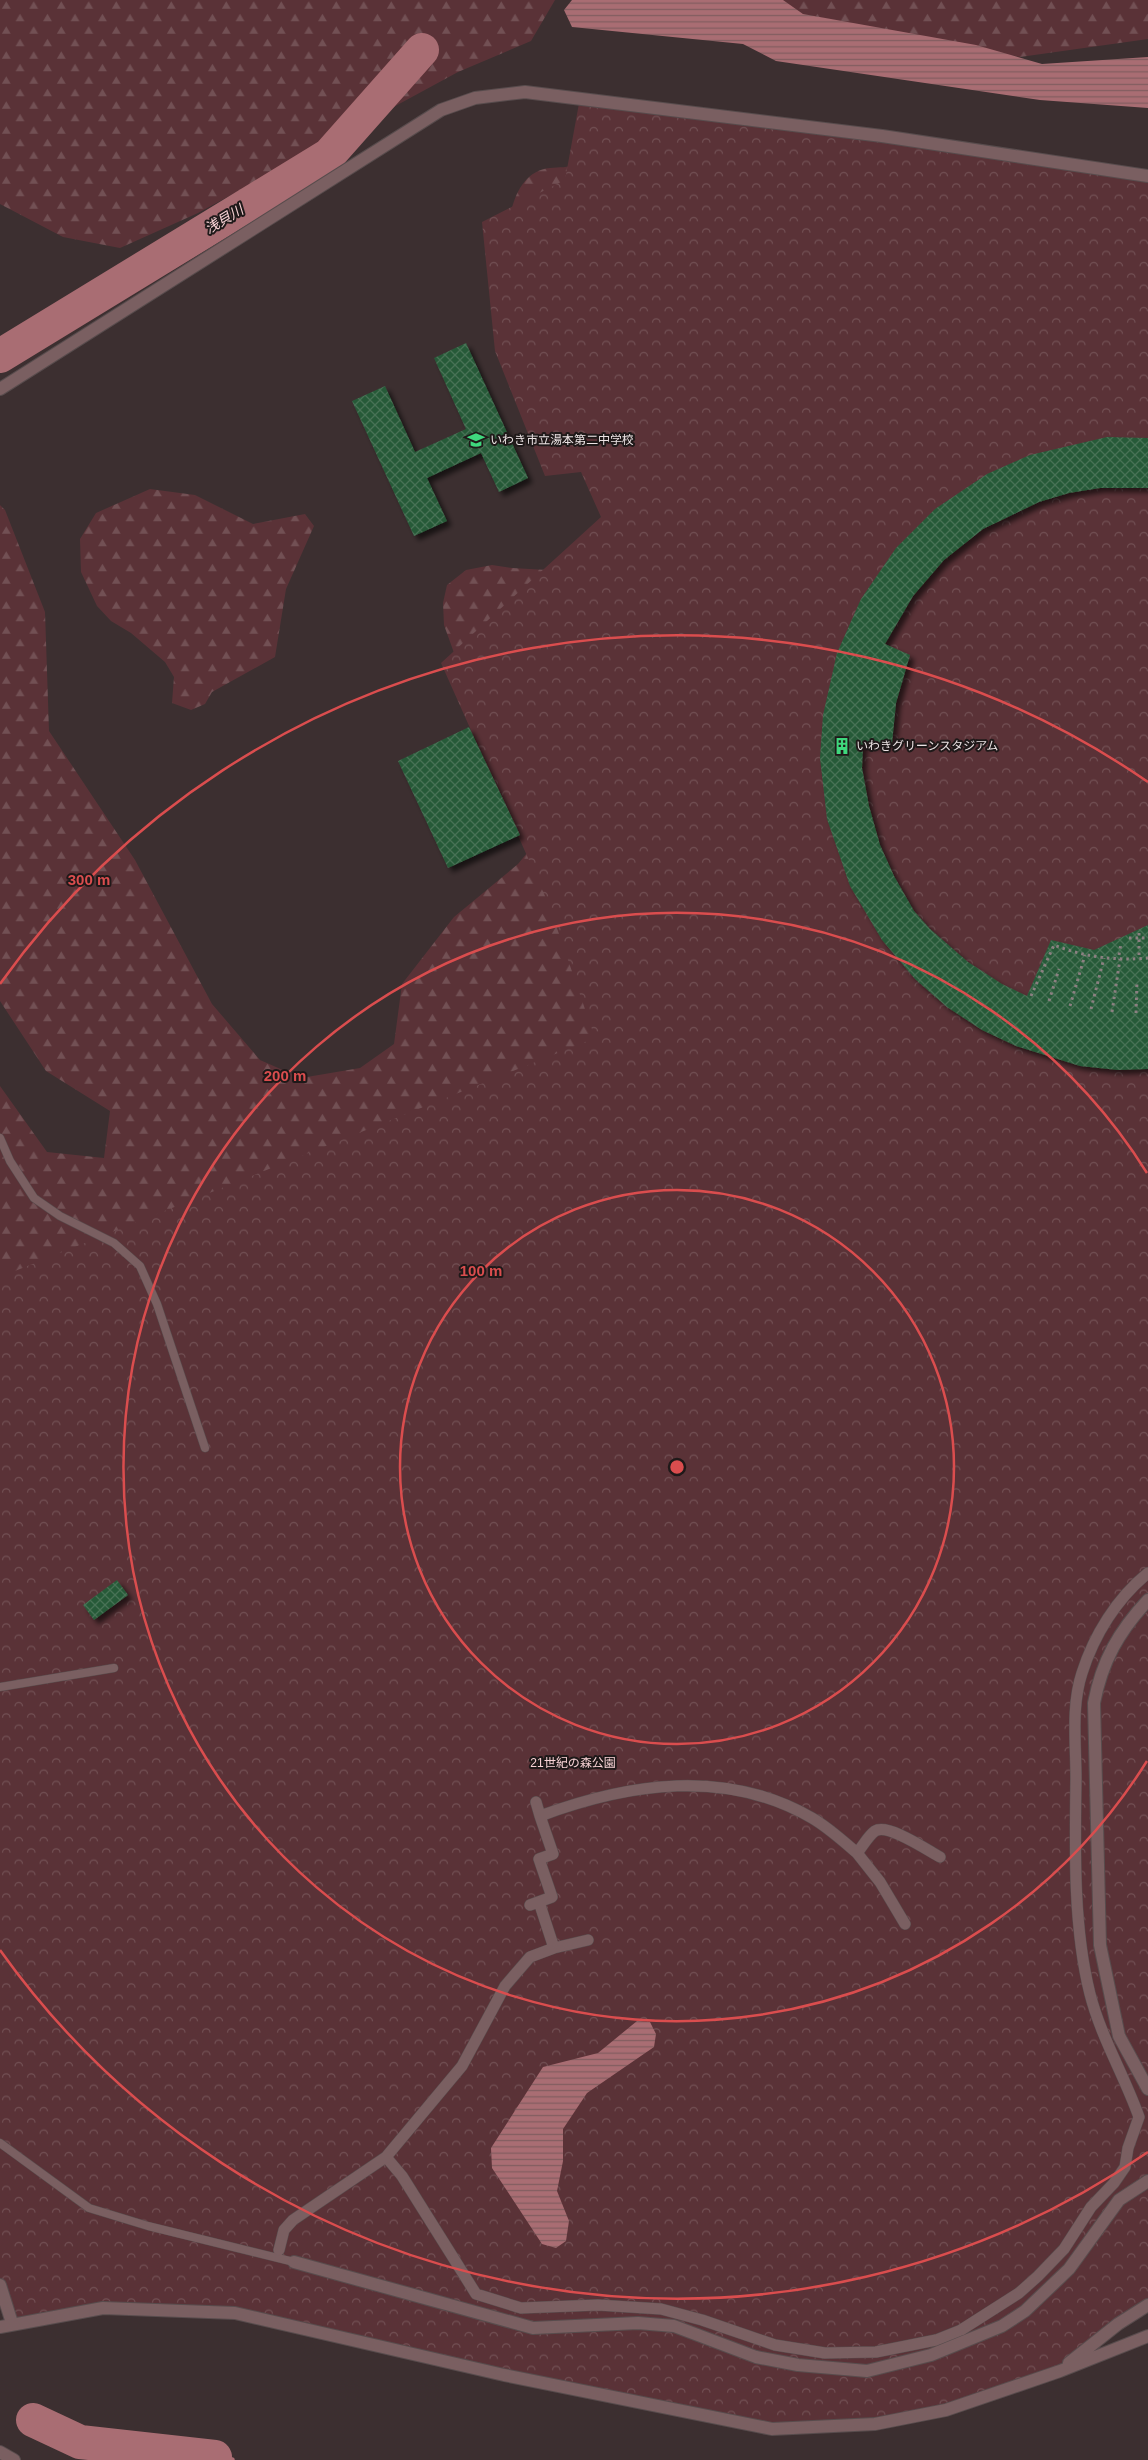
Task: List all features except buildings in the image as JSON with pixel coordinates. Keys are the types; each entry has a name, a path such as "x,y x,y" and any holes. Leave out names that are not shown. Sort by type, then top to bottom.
{"street":[{"path":"0,389 441,110 475,98 525,92 580,98 882,136 1148,176"},
{"path":"386,2157 402,2176 476,2294 521,2308 598,2305 661,2309 702,2320 775,2345 796,2350 849,2354 876,2352 936,2340 961,2330 1019,2293 1064,2249 1091,2207 1114,2183 1125,2167 1128,2148 1139,2117 1098,2021 1082,1951 1076,1861 1075,1742 1078,1689 1082,1672 1108,1618 1123,1596 1148,1573"},
{"path":"1148,1600 1131,1618 1107,1657 1099,1677 1094,1703 1100,1945 1119,2036 1148,2089"},
{"path":"540,1816 646,1787 713,1786 756,1795 791,1807 831,1831 857,1853 880,1882 905,1924"},
{"path":"536,1802 553,1854 539,1859 552,1897 534,1904 554,1948"},
{"path":"857,1853 874,1832 880,1829 890,1829 940,1857"},
{"path":"279,2250 284,2230 293,2220 386,2157 462,2066 505,1986 530,1957 554,1948 588,1940"},
{"path":"294,2262 533,2328 638,2323 674,2326 756,2357 798,2365 867,2372 893,2367 949,2348 1002,2326 1025,2311 1069,2269 1119,2200 1148,2181"},
{"path":"0,2286 6,2325 103,2308 235,2313 504,2375 772,2429 875,2424 946,2410 1060,2371 1148,2336"},
{"path":"1060,2371 1118,2324 1148,2304"},
{"path":"0,2452 14,2460"}],"lane":[{"path":"0,1138 10,1161 34,1198 60,1216 114,1243 140,1266 157,1304 205,1448"},
{"path":"0,1687 114,1668"},
{"path":"0,2143 89,2208 148,2226 294,2262"}],"path":[{"path":"1139,932 1139,955"},
{"path":"1129,938 1148,938"},
{"path":"1112,1012 1121,942"},
{"path":"1031,996 1054,945 1085,955 1104,958 1148,958"},
{"path":"1070,1006 1085,955"},
{"path":"1091,1009 1104,958"},
{"path":"1049,1002 1060,968"},
{"path":"1136,1013 1137,981"}],"green space":[{"path":"0,0 555,0 531,41 458,72 198,213 120,248 63,237 0,204"},
{"path":"778,0 1148,0 1148,39 1020,57 803,14"},
{"name":"21世紀の森公園","path":"580,98 1148,176 1148,2305 1060,2371 946,2410 772,2429 235,2313 103,2308 12,2323 0,2285 0,1277 595,1038 549,905 441,663 601,517 581,472 545,476 495,351 482,222 565,180"},
{"path":"577,164 733,980 0,1458 0,1086 47,1152 104,1158 110,1111 46,1071 0,1001 0,505 5,510 45,612 49,731 135,860 212,1004 260,1060 301,1078 360,1068 394,1044 402,984 454,917 518,864 536,842 458,664 444,625 443,603 447,585 466,570 492,565 547,570 619,531 512,208 520,188 535,172"},
{"path":"150,489 195,495 253,524 305,514 314,526 286,589 275,657 212,692 205,704 191,710 172,703 174,677 165,662 131,633 111,621 97,606 81,572 80,539 96,513"}],"shaded area":[{"path":"572,0 783,0 803,14 976,45 1042,64 1148,57 1148,108 1040,100 776,61 743,44 572,27 564,10"},
{"path":"637,2021 650,2022 656,2034 654,2047 587,2093 563,2129 563,2161 557,2191 569,2221 566,2241 556,2248 542,2244 492,2168 491,2148 543,2067 598,2053"}],"waterway":[{"name":"浅貝川","path":"0,356 329,155 422,50"},
{"path":"33,2420 80,2442 215,2457"},
{"path":"215,2457 232,2460"}],"place":[{"name":"いわき市立湯本第二中学校","path":"476,440"},
{"name":"いわきグリーンスタジアム","path":"842,746"}]}
